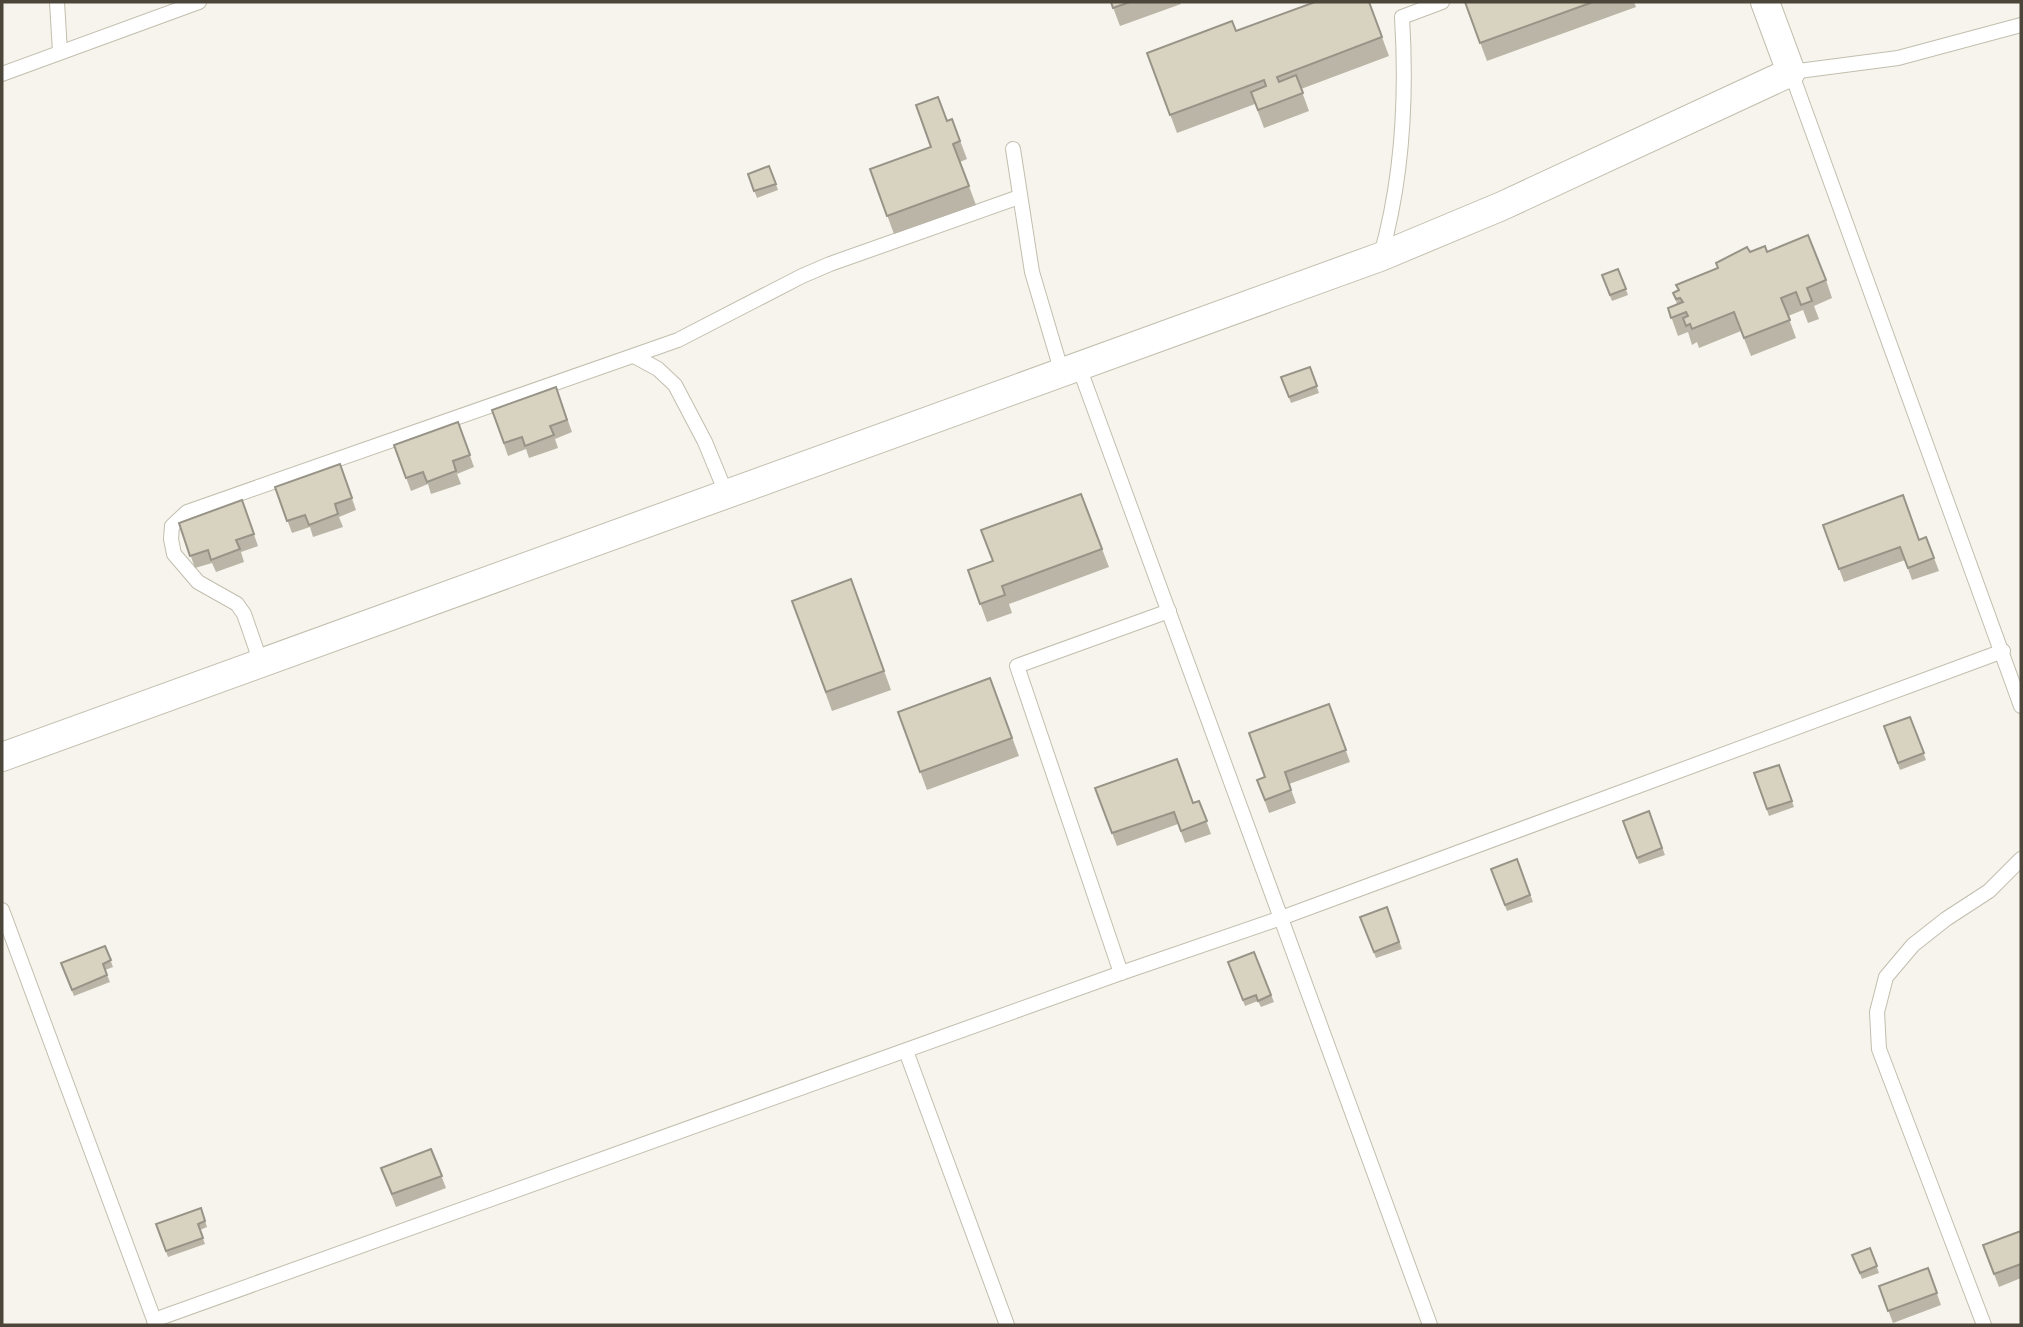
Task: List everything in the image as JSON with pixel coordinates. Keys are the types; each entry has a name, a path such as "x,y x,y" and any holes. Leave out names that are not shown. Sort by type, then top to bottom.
{"street":[{"path":"2,757 1380,257 1502,206 1791,72 1765,2"}],"lane":[{"path":"57,2 60,52"},
{"path":"2,74 199,2"},
{"path":"1380,257 1390,224 1401,158 1405,74 1402,17 1398,2"},
{"path":"1402,17 1443,2"},
{"path":"2021,25 1898,58 1791,72 2021,706"},
{"path":"1013,149 1032,272 1169,611 1430,1325"},
{"path":"261,663 244,614 237,604 198,582 174,554 172,526 187,512 634,356 710,326 802,276 830,264 1019,197"},
{"path":"634,356 658,369 675,385 705,442 726,493"},
{"path":"1121,973 1017,666 1169,611"},
{"path":"2,910 155,1322 1121,973 1281,919 2003,652"},
{"path":"1989,891 2021,859"},
{"path":"1984,1325 1879,1049 1877,1012 1886,977 1913,945 1946,919 2021,874"},
{"path":"906,1051 1007,1325"}],"building":[{"path":"1111,2 1130,2 1113,8"},
{"path":"1315,2 1369,2 1382,37 1277,77 1279,82 1296,75 1303,93 1258,110 1251,92 1266,86 1264,80 1170,115 1147,53 1232,21 1236,31"},
{"path":"1465,2 1593,2 1480,43"},
{"path":"938,97 947,121 952,119 960,141 953,144 969,186 887,216 870,169 931,147 916,105"},
{"path":"769,166 776,184 754,191 748,174"},
{"path":"1808,235 1826,280 1807,288 1812,301 1801,305 1796,292 1781,298 1790,320 1744,338 1734,312 1692,329 1690,324 1686,326 1683,318 1688,316 1686,312 1671,318 1668,308 1683,302 1680,298 1676,299 1673,293 1679,290 1676,285 1718,268 1716,263 1747,247 1750,252 1765,246 1767,252"},
{"path":"1618,269 1626,289 1610,295 1602,275"},
{"path":"1310,367 1317,386 1289,397 1281,377"},
{"path":"556,387 567,420 550,426 554,435 525,446 522,437 504,443 492,410"},
{"path":"458,422 470,455 453,461 456,471 427,482 423,472 406,478 394,445"},
{"path":"340,464 352,498 335,504 338,514 309,525 305,515 287,521 275,487"},
{"path":"1081,494 1102,549 1002,586 1005,595 980,604 968,570 993,561 981,530"},
{"path":"1903,495 1919,540 1926,537 1934,558 1908,568 1900,547 1839,569 1823,525"},
{"path":"242,500 254,534 236,540 240,549 211,560 208,550 190,556 179,523"},
{"path":"851,579 884,671 826,692 792,601"},
{"path":"990,678 1012,738 920,772 898,712"},
{"path":"1329,704 1346,750 1285,772 1291,790 1265,800 1257,780 1265,777 1249,733"},
{"path":"1910,717 1924,753 1898,763 1884,726"},
{"path":"1177,759 1193,803 1199,801 1207,821 1181,831 1174,812 1112,833 1095,788"},
{"path":"1779,765 1792,801 1767,809 1754,773"},
{"path":"1649,811 1662,848 1637,858 1623,821"},
{"path":"1517,859 1530,895 1505,905 1491,869"},
{"path":"1387,907 1399,942 1374,952 1360,917"},
{"path":"105,946 111,960 103,964 107,975 72,990 61,963"},
{"path":"1254,952 1271,995 1258,1001 1256,995 1243,1000 1228,962"},
{"path":"431,1149 442,1176 392,1194 381,1168"},
{"path":"201,1208 205,1221 198,1224 203,1238 166,1251 156,1224"},
{"path":"2021,1231 2021,1264 1994,1274 1983,1245"},
{"path":"1870,1248 1877,1266 1860,1273 1852,1255"},
{"path":"1928,1268 1937,1293 1888,1311 1879,1286"}]}
